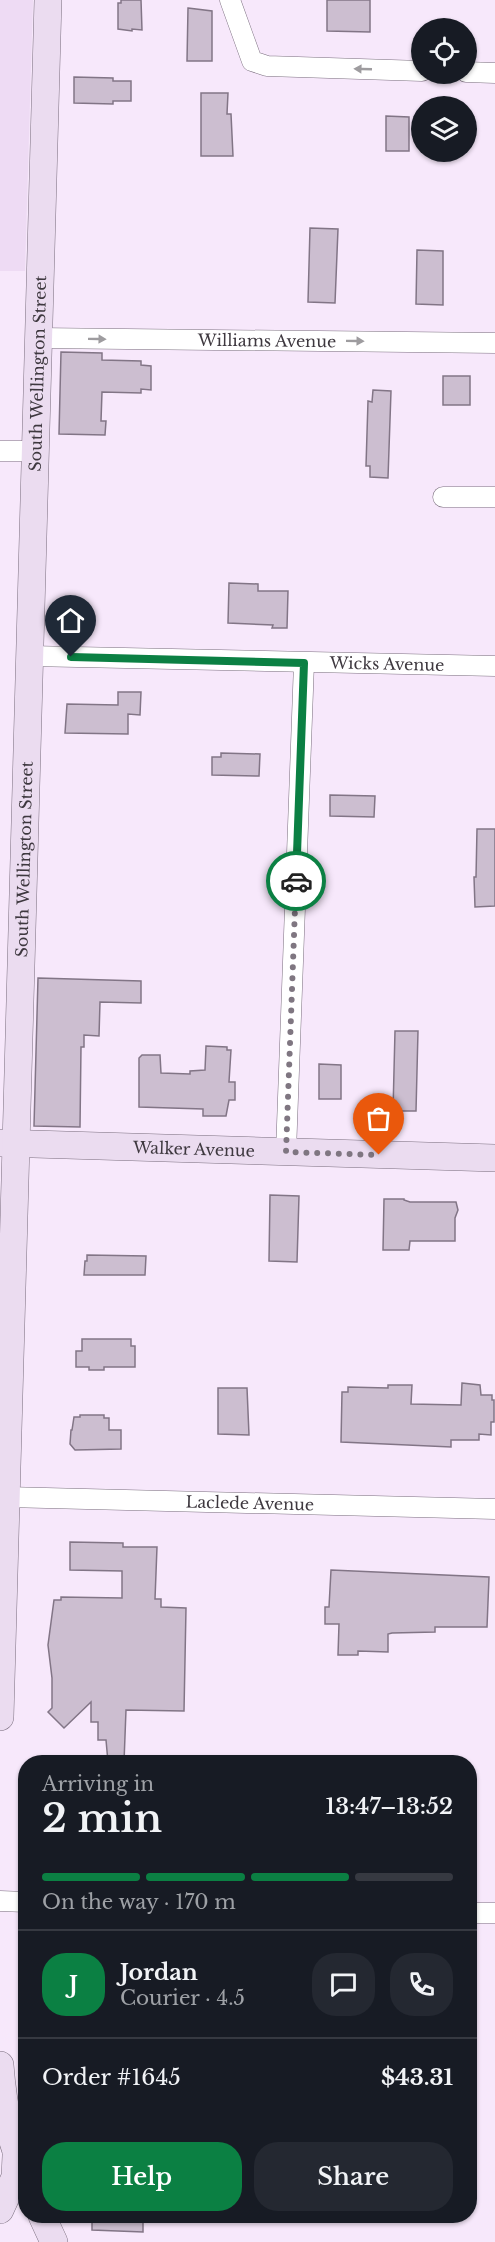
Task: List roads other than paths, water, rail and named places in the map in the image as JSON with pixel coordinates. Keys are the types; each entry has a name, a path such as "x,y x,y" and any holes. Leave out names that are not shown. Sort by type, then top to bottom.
{"street":[{"name":"South Wellington Street","path":"0,1717 6,1497 4,1422 8,1143 29,656 48,0"},
{"path":"230,0 252,61 267,66 411,71"},
{"path":"477,72 495,73"},
{"name":"Williams Avenue","path":"39,338 495,343"},
{"path":"0,451 34,452"},
{"path":"443,497 495,497"},
{"name":"Wicks Avenue","path":"29,656 495,666"},
{"path":"286,1152 304,663"},
{"name":"Walker Avenue","path":"8,1143 495,1158"},
{"name":"Laclede Avenue","path":"6,1497 495,1509"},
{"path":"0,1901 18,1902"},
{"path":"477,1913 495,1913"},
{"path":"0,2065 3,2097 18,2155"},
{"path":"0,2210 18,2172"},
{"path":"45,2223 54,2242"}]}
